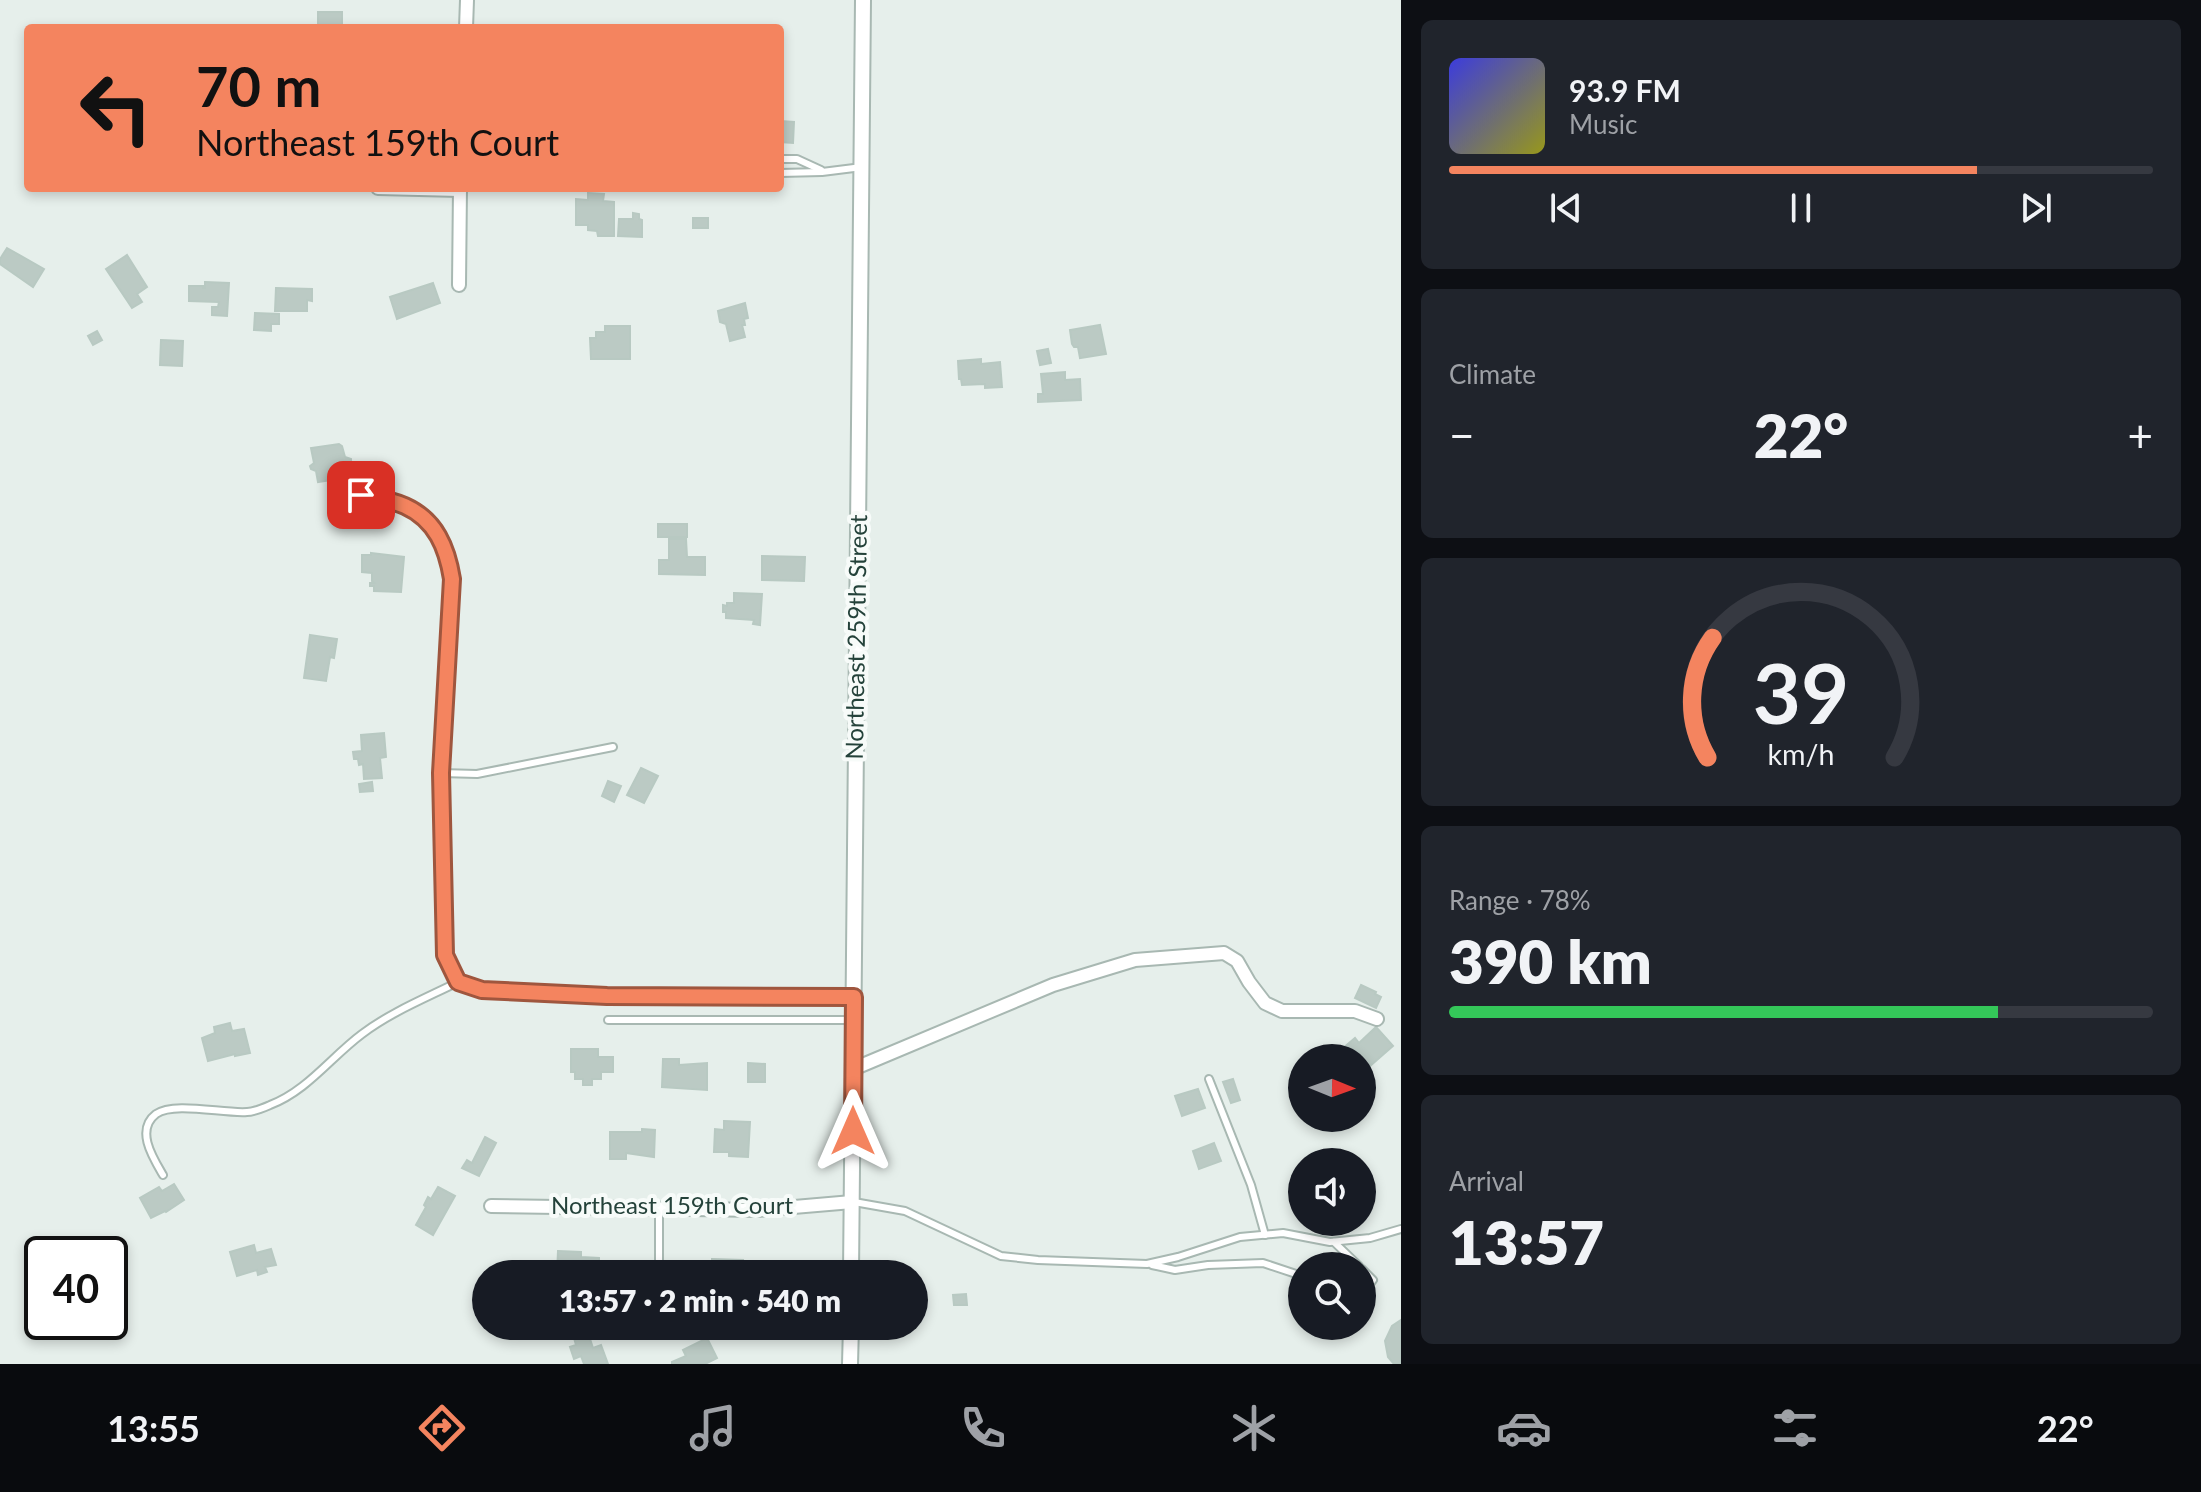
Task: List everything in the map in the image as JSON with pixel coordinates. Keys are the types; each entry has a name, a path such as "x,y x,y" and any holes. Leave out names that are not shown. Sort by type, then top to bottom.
{"street":[{"path":"466,24 467,0"},
{"name":"Northeast 259th Street","path":"851,1260 863,0"},
{"path":"459,285 460,192"},
{"path":"853,1069 1053,985 1135,960 1224,953 1237,961 1265,1003 1282,1011 1355,1011 1377,1019"},
{"name":"Northeast 159th Court","path":"491,1206 758,1210 852,1202"},
{"path":"850,1364 851,1340"}],"lane":[{"path":"784,159 803,161 824,172"},
{"path":"784,173 862,167"},
{"path":"361,495 405,506 432,524 448,554 452,579 441,773 445,955 458,982"},
{"path":"441,773 477,774 613,747"},
{"path":"163,1175 147,1139 147,1127 155,1115 170,1109 248,1112 275,1103 305,1084 362,1034 399,1011 458,982 482,990 607,996 854,997"},
{"path":"608,1020 853,1020"},
{"path":"1209,1079 1251,1185 1265,1235"},
{"path":"852,1202 905,1211 1001,1256 1147,1264 1175,1270 1263,1263 1288,1271"},
{"path":"659,1208 659,1260"},
{"path":"1147,1264 1240,1237 1283,1233 1334,1242 1370,1238 1401,1229"},
{"path":"1334,1242 1344,1252"}],"building":[{"path":"318,12 342,12 342,24 318,24"},
{"path":"784,121 794,122 793,143 784,142"},
{"path":"588,193 604,194 603,201 614,202 614,236 598,236 597,231 588,230 588,225 576,225 576,199 588,200"},
{"path":"633,213 639,214 642,220 642,237 618,236 619,219 633,219"},
{"path":"693,218 708,218 708,228 693,228"},
{"path":"7,248 44,269 33,287 0,264"},
{"path":"127,255 147,287 137,294 142,302 132,308 106,269"},
{"path":"205,282 229,283 227,316 212,315 212,307 218,307 219,302 189,301 189,286 205,288"},
{"path":"433,283 440,303 397,319 390,297"},
{"path":"276,288 312,289 312,301 307,300 307,311 275,311"},
{"path":"745,303 748,318 742,325 745,337 730,341 726,324 720,322 718,311"},
{"path":"255,313 279,314 279,324 271,324 271,331 254,330"},
{"path":"1100,325 1106,354 1080,358 1078,347 1072,344 1070,330"},
{"path":"605,326 630,326 630,359 591,359 590,338 596,338 596,332 605,332"},
{"path":"97,331 102,340 93,345 88,336"},
{"path":"161,340 183,341 182,366 160,365"},
{"path":"1048,349 1051,363 1040,365 1037,351"},
{"path":"981,359 981,364 1000,362 1002,387 962,385 958,361"},
{"path":"1065,372 1065,380 1080,379 1081,400 1038,402 1038,394 1043,394 1041,374"},
{"path":"339,444 345,457 351,459 352,481 338,483 337,479 318,482 316,471 310,466 314,463 311,448"},
{"path":"658,524 687,524 687,537 658,537"},
{"path":"669,539 686,539 687,557 705,557 705,575 659,574 659,560 669,560"},
{"path":"371,553 404,557 401,592 374,591 374,586 370,586 374,583 372,573 362,572 362,555"},
{"path":"762,556 805,557 804,581 762,580"},
{"path":"734,593 762,594 760,625 753,624 754,620 726,618 723,605 734,603"},
{"path":"310,635 337,639 326,681 304,678"},
{"path":"384,733 386,757 380,758 382,778 364,779 363,764 359,765 358,759 354,759 353,752 362,751 361,735"},
{"path":"641,768 658,776 644,803 627,795"},
{"path":"608,781 621,786 614,802 602,796"},
{"path":"372,782 373,791 360,792 359,784"},
{"path":"1361,985 1381,997 1376,1008 1355,998"},
{"path":"230,1023 232,1031 244,1029 250,1053 208,1061 202,1038 215,1033 214,1027"},
{"path":"1376,1027 1393,1046 1376,1061 1376,1044 1348,1044 1355,1038 1359,1043"},
{"path":"571,1049 598,1049 598,1057 613,1057 613,1072 601,1072 601,1079 592,1079 592,1085 583,1085 583,1079 575,1079 575,1072 571,1072"},
{"path":"663,1059 679,1059 679,1065 707,1063 707,1090 662,1087"},
{"path":"748,1063 765,1064 765,1082 748,1082"},
{"path":"1233,1079 1240,1100 1231,1103 1223,1082"},
{"path":"1198,1089 1205,1108 1182,1116 1175,1096"},
{"path":"724,1121 750,1122 748,1157 714,1152 715,1129 724,1130"},
{"path":"642,1129 655,1130 654,1157 626,1153 626,1159 610,1159 610,1132 642,1132"},
{"path":"485,1137 496,1143 479,1176 462,1168 467,1160 472,1163"},
{"path":"1214,1143 1221,1161 1199,1169 1193,1151"},
{"path":"174,1184 184,1200 151,1218 140,1198 159,1187 162,1191"},
{"path":"438,1187 455,1196 433,1235 416,1225 428,1197 431,1199"},
{"path":"254,1245 256,1253 271,1249 276,1265 265,1267 267,1272 258,1275 257,1270 237,1276 230,1252"},
{"path":"558,1251 581,1252 581,1257 599,1258 599,1260 558,1260"},
{"path":"966,1294 967,1305 954,1305 953,1295"},
{"path":"1401,1320 1401,1364 1394,1364 1388,1357 1385,1341 1392,1326"},
{"path":"575,1340 590,1340 593,1348 601,1345 608,1364 584,1364 581,1356 574,1359 570,1347 576,1345"},
{"path":"708,1340 717,1358 705,1364 672,1364 686,1356 683,1350"}],"route":[{"path":"361,495 405,506 432,524 448,554 452,579 441,773 445,955 458,982 482,990 607,996 854,997 853,1131"}]}
